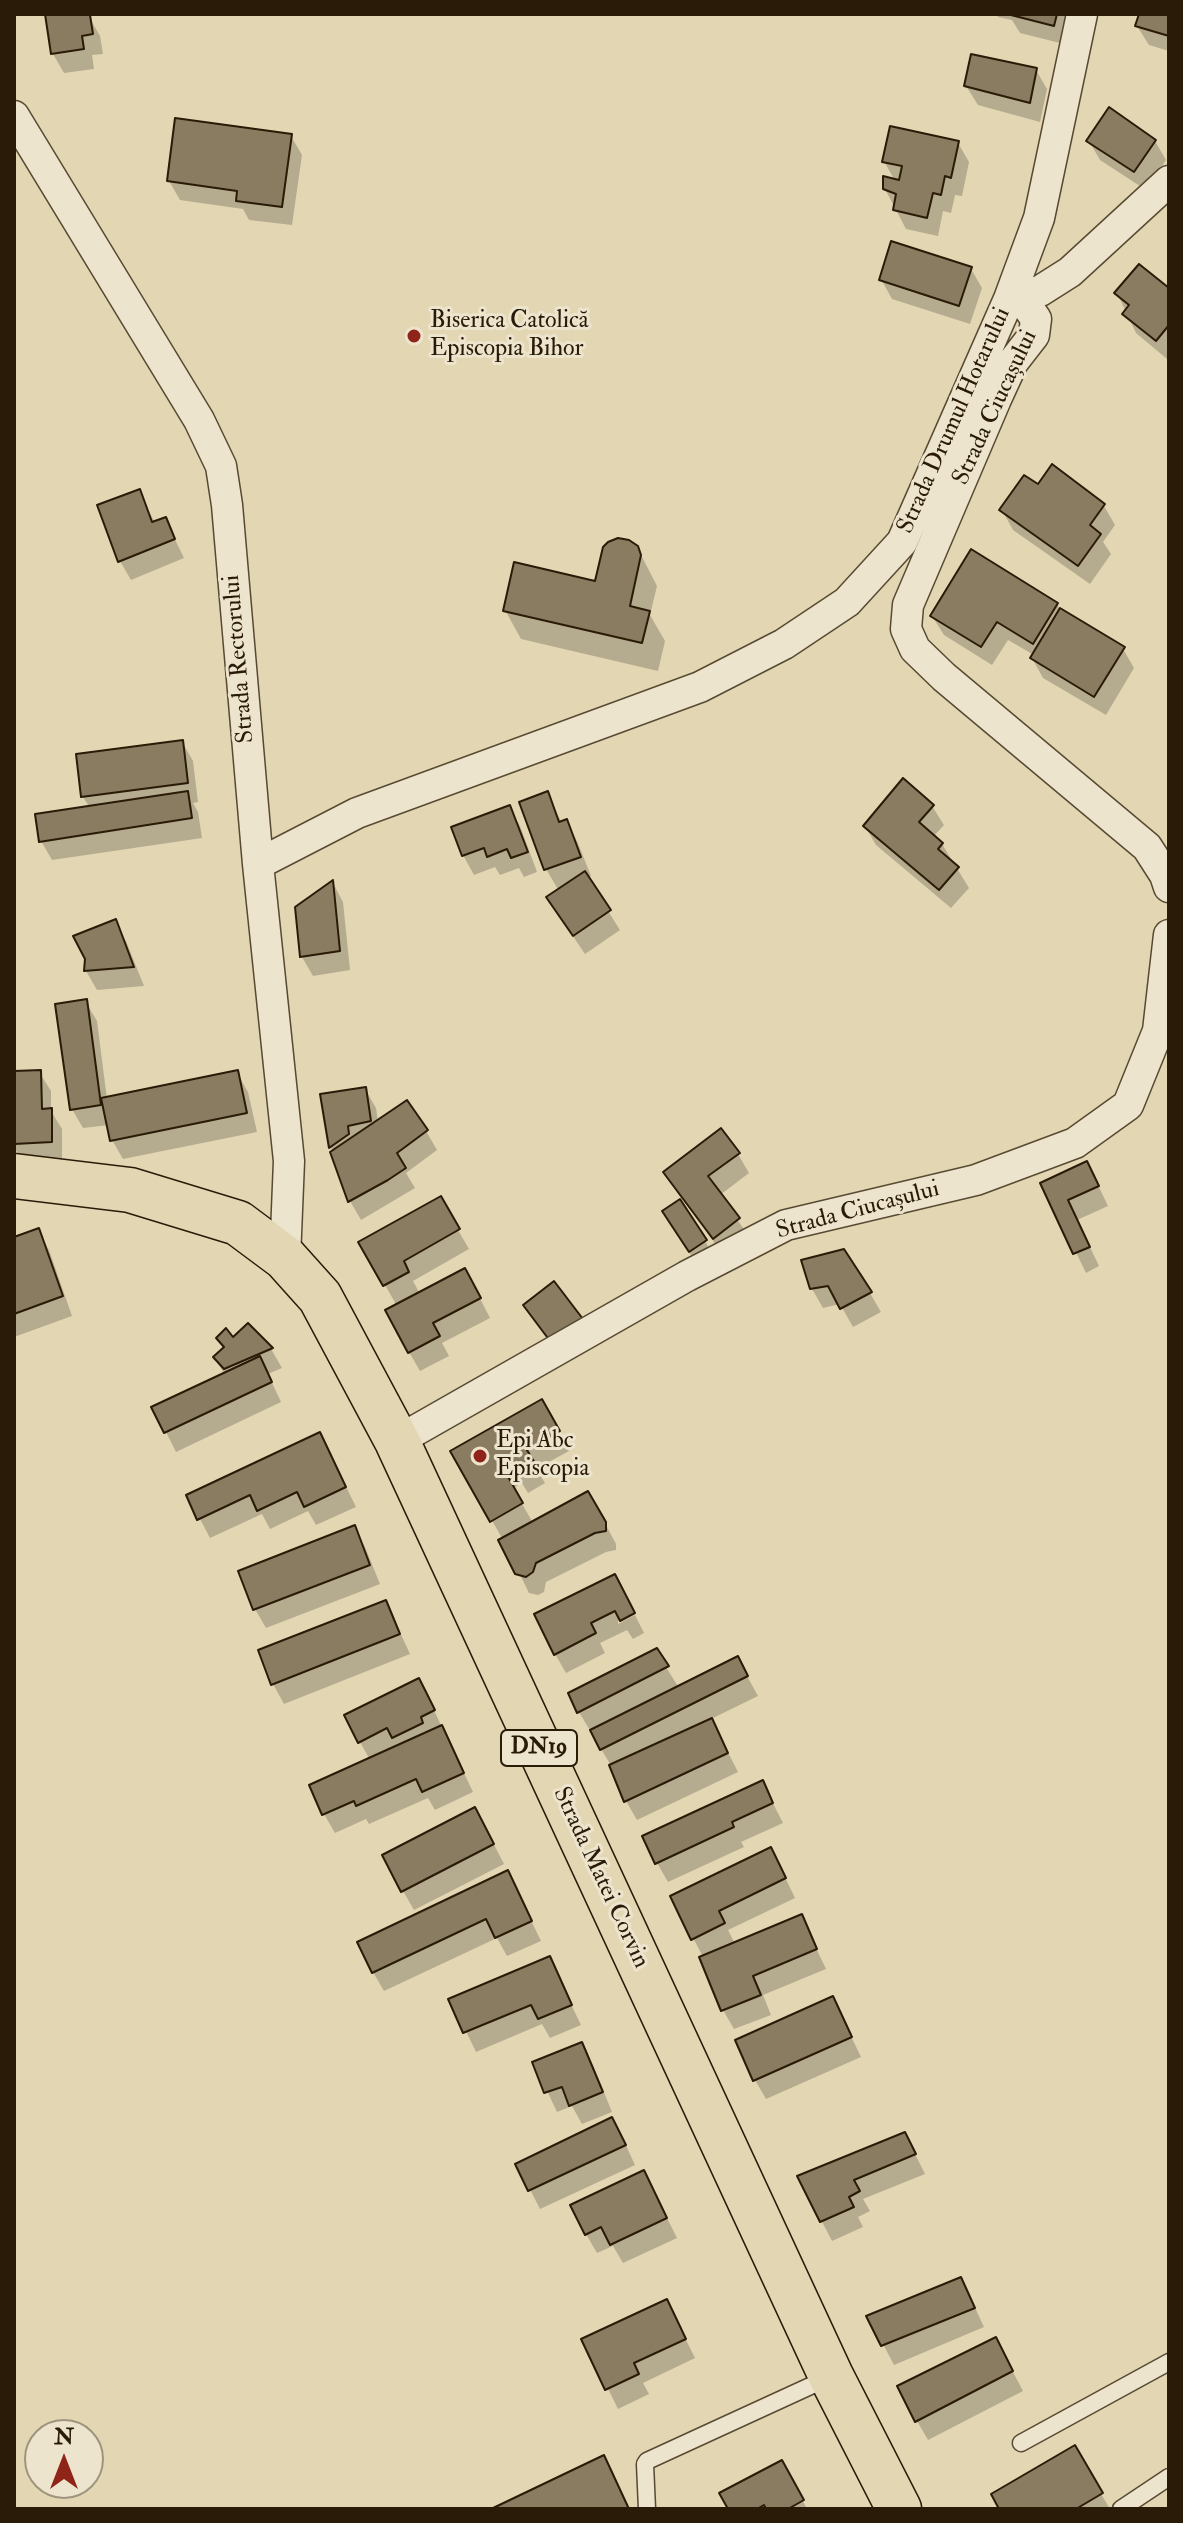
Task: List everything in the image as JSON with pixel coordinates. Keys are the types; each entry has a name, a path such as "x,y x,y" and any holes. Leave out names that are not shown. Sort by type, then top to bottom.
{"main road":[{"name":"Strada Matei Corvin","path":"14,1176 130,1190 238,1223 285,1258 320,1297 397,1441 831,2376 899,2509"}],"street":[{"name":"Strada Drumul Hotarului","path":"258,864 357,813 700,687 784,644 847,602 902,542 1009,299 1039,218 1082,14"},
{"name":"Strada Rectorului","path":"14,116 199,420 221,466 289,1161 285,1258"},
{"path":"1009,299 1040,291 1070,272 1169,181"},
{"name":"Strada Ciucașului","path":"1009,299 1027,306 1036,319 1034,335 1013,362 996,399 908,605 906,629 915,649 944,677 1147,847 1169,887"},
{"name":"Strada Ciucașului","path":"397,1441 687,1276 786,1225 976,1180 1075,1143 1128,1105 1158,1031 1169,935"}],"lane":[{"path":"1021,2443 1169,2362"},
{"path":"647,2509 645,2462 831,2376"},
{"path":"1121,2509 1169,2477"}],"building":[{"path":"45,14 90,15 93,34 82,36 84,49 51,54"},
{"path":"1007,14 1057,14 1054,26"},
{"path":"1139,14 1169,14 1169,36 1135,26"},
{"path":"971,54 1037,68 1030,103 964,86"},
{"path":"1109,107 1156,140 1134,172 1086,141"},
{"path":"175,118 292,134 282,207 236,201 237,191 167,181"},
{"path":"890,126 959,141 951,178 945,176 941,195 933,193 927,218 893,210 896,194 883,189 883,176 899,180 902,166 882,162"},
{"path":"891,241 972,267 959,306 879,280"},
{"path":"1139,264 1169,288 1169,325 1156,341 1122,314 1129,305 1114,293"},
{"path":"1052,464 1105,504 1090,525 1101,534 1078,566 999,510 1024,475 1038,484"},
{"path":"140,489 152,522 166,517 175,539 118,562 97,505"},
{"path":"618,538 638,546 641,555 630,606 650,611 642,643 503,611 514,562 595,581 603,547"},
{"path":"971,549 1058,603 1033,644 997,622 981,647 930,616"},
{"path":"1060,608 1125,647 1094,697 1030,658"},
{"path":"183,740 188,783 81,797 76,754"},
{"path":"903,778 934,805 919,822 943,843 938,849 959,867 939,890 863,826"},
{"path":"188,791 192,818 39,842 35,814"},
{"path":"548,791 559,822 567,819 581,857 544,870 519,802"},
{"path":"510,805 528,852 511,858 507,849 487,857 484,848 462,856 451,827"},
{"path":"585,871 611,910 573,936 546,897"},
{"path":"333,880 340,951 300,957 295,907"},
{"path":"116,919 134,967 84,971 85,959 73,936"},
{"path":"87,999 101,1105 70,1110 55,1004"},
{"path":"41,1070 42,1109 52,1108 52,1142 14,1144 14,1071"},
{"path":"238,1070 247,1113 110,1141 101,1098"},
{"path":"366,1087 371,1121 348,1126 349,1134 329,1148 320,1094"},
{"path":"407,1100 428,1130 397,1153 406,1168 348,1202 330,1152"},
{"path":"721,1128 740,1153 708,1176 740,1218 713,1239 663,1172"},
{"path":"1087,1161 1099,1186 1068,1200 1090,1247 1073,1254 1040,1183"},
{"path":"441,1196 460,1229 404,1261 409,1272 383,1286 358,1242"},
{"path":"680,1199 707,1240 689,1252 662,1211"},
{"path":"39,1228 63,1296 14,1314 14,1237"},
{"path":"844,1249 872,1292 840,1309 828,1286 810,1289 801,1260"},
{"path":"465,1268 481,1298 433,1323 440,1336 408,1353 385,1310"},
{"path":"554,1281 586,1323 553,1345 523,1305"},
{"path":"248,1323 273,1348 224,1369 213,1357 224,1347 216,1338 226,1328 233,1337"},
{"path":"260,1356 272,1382 164,1433 151,1407"},
{"path":"542,1399 560,1431 527,1450 535,1463 515,1475 509,1465 503,1468 523,1503 490,1522 450,1451"},
{"path":"320,1432 346,1487 304,1507 297,1492 257,1511 250,1495 197,1520 186,1495"},
{"path":"588,1491 606,1522 606,1531 595,1533 536,1563 533,1572 526,1577 515,1574 498,1540"},
{"path":"355,1525 370,1565 253,1610 238,1571"},
{"path":"615,1574 635,1613 620,1621 615,1611 591,1623 596,1633 554,1655 534,1614"},
{"path":"386,1600 400,1634 271,1685 258,1650"},
{"path":"657,1648 669,1666 577,1713 568,1693"},
{"path":"738,1656 748,1676 600,1750 590,1730"},
{"path":"419,1678 435,1710 421,1717 423,1723 392,1738 387,1728 358,1743 344,1715"},
{"path":"712,1718 728,1753 624,1802 609,1765"},
{"path":"442,1725 464,1773 422,1792 416,1779 356,1806 354,1801 322,1815 309,1785"},
{"path":"763,1780 773,1803 732,1822 734,1827 655,1864 642,1836"},
{"path":"475,1807 494,1844 401,1892 382,1855"},
{"path":"771,1847 786,1878 719,1911 725,1923 691,1940 670,1896"},
{"path":"508,1870 532,1921 495,1938 486,1919 372,1973 357,1942"},
{"path":"802,1914 817,1949 753,1976 761,1995 721,2011 699,1957"},
{"path":"550,1956 572,2005 538,2019 531,2005 463,2033 448,1999"},
{"path":"833,1996 852,2037 753,2081 735,2040"},
{"path":"582,2042 603,2092 569,2106 562,2087 544,2093 532,2062"},
{"path":"612,2117 626,2145 528,2191 515,2164"},
{"path":"905,2132 916,2154 854,2180 860,2191 849,2197 854,2207 820,2222 797,2176"},
{"path":"644,2170 667,2218 610,2245 601,2227 585,2235 570,2205"},
{"path":"961,2277 975,2308 881,2346 866,2316"},
{"path":"667,2299 686,2339 634,2363 639,2374 605,2390 581,2339"},
{"path":"996,2337 1013,2371 915,2422 897,2386"},
{"path":"1075,2445 1103,2493 1076,2509 999,2509 991,2494"},
{"path":"604,2455 629,2509 491,2509"},
{"path":"782,2460 804,2500 788,2509 766,2509 764,2505 757,2509 728,2509 719,2493"}],"place":[{"name":"Biserica Catolică Episcopia Bihor","path":"414,336"},
{"name":"Epi Abc Episcopia","path":"480,1456"}]}
